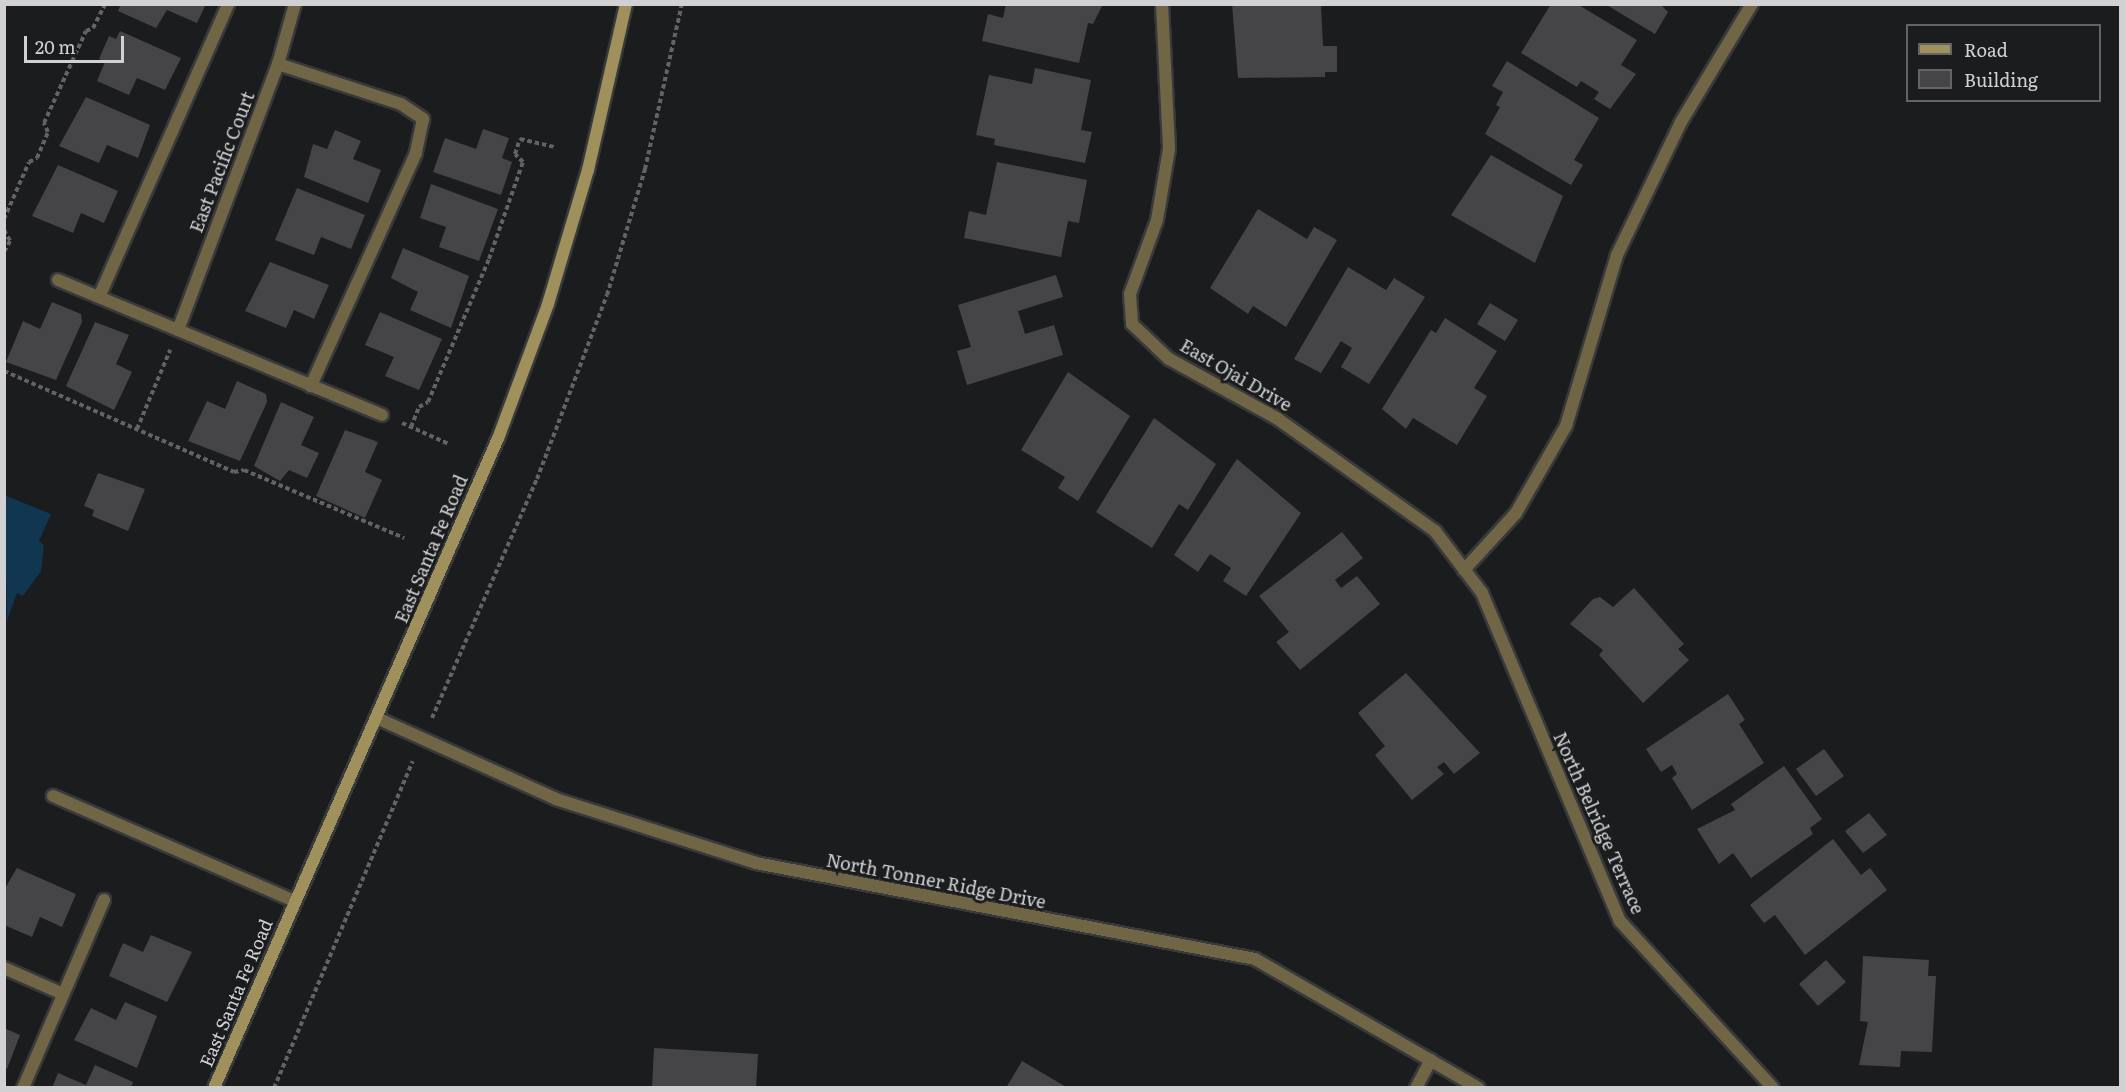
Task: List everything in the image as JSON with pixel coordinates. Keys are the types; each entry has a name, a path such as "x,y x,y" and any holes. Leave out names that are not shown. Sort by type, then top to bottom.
{"street":[{"path":"99,297 228,4"},
{"name":"East Pacific Court","path":"178,330 279,64 295,4"},
{"name":"East Santa Fe Road","path":"214,1088 295,901 379,719 548,304 588,170 626,4"},
{"name":"East Ojai Drive","path":"1162,4 1169,149 1156,220 1130,294 1132,324 1169,359 1278,419 1355,470 1435,531 1464,570"},
{"path":"1464,570 1516,513 1566,426 1617,255 1681,122 1752,4"},
{"path":"279,64 401,104 423,119 416,153 311,386"},
{"path":"58,280 382,414"},
{"name":"North Belridge Terrace","path":"1464,570 1482,593 1620,921 1773,1088"},
{"name":"North Tonner Ridge Drive","path":"379,719 556,799 756,863 1255,959 1478,1088"},
{"path":"53,796 295,901"},
{"path":"23,1088 104,900"},
{"path":"4,968 63,994"},
{"path":"1416,1088 1431,1060"}],"path":[{"path":"4,219 29,162 37,158 48,132 44,123 86,32 93,28 105,4"},
{"path":"442,694 537,479 604,305 645,169 682,4"},
{"path":"411,427 419,407 428,402 489,259 523,162 515,154 520,139 554,147"},
{"path":"4,230 10,241 4,252"},
{"path":"137,429 178,330"},
{"path":"4,371 137,429 404,538"},
{"path":"417,430 449,444"},
{"path":"274,1088 404,783"}],"water":[{"path":"4,495 51,514 39,541 44,545 41,571 23,596 17,593 7,621"}],"building":[{"path":"121,4 203,4 205,6 197,23 167,10 156,28 118,11"},
{"path":"1006,4 1103,4 1093,24 1088,23 1079,63 982,41 988,14 1003,18"},
{"path":"1232,4 1321,4 1323,46 1337,46 1337,72 1325,72 1325,77 1238,78"},
{"path":"1551,4 1577,4 1637,40 1621,65 1636,74 1610,109 1594,99 1599,92 1581,81 1577,87 1521,53"},
{"path":"1605,4 1660,4 1668,12 1655,34"},
{"path":"120,31 181,58 165,90 137,78 129,95 97,81 105,62 99,59 109,36 116,39"},
{"path":"1507,61 1599,118 1574,160 1583,165 1571,185 1485,134 1500,107 1496,105 1503,92 1492,86"},
{"path":"1035,68 1091,80 1081,130 1092,132 1085,163 994,145 995,139 976,135 989,75 1032,84"},
{"path":"86,97 150,125 138,158 107,145 99,163 59,146"},
{"path":"483,129 509,138 502,158 512,162 501,195 433,172 445,138 476,149"},
{"path":"335,130 361,141 353,159 381,170 368,203 304,177 313,144 327,149"},
{"path":"1491,155 1563,196 1535,263 1451,215"},
{"path":"997,162 1087,180 1079,223 1068,221 1061,257 964,238 969,211 986,215"},
{"path":"58,165 118,191 104,223 81,213 73,233 32,216"},
{"path":"431,184 498,209 479,261 439,247 446,227 420,218"},
{"path":"297,188 365,215 351,249 321,237 314,255 275,240"},
{"path":"1258,209 1307,239 1314,227 1337,240 1286,327 1253,306 1248,314 1210,288"},
{"path":"403,248 469,276 451,328 410,310 418,292 391,278"},
{"path":"270,262 329,285 314,319 294,310 286,328 245,311"},
{"path":"1348,267 1386,290 1394,278 1425,297 1369,384 1341,367 1352,348 1341,341 1321,373 1294,359"},
{"path":"1056,275 1063,297 1018,311 1025,334 1054,325 1063,355 967,385 957,351 971,347 958,305"},
{"path":"52,302 81,314 82,322 56,380 6,362 23,321 40,329"},
{"path":"1490,303 1518,320 1505,341 1477,324"},
{"path":"380,312 442,339 419,390 385,376 394,357 365,345"},
{"path":"1445,318 1497,351 1474,388 1487,396 1457,445 1413,418 1406,429 1382,409 1431,330 1436,333"},
{"path":"95,322 129,335 116,364 132,372 114,410 66,386"},
{"path":"1068,372 1130,416 1078,501 1058,488 1065,477 1021,450"},
{"path":"237,381 266,394 267,402 240,461 188,441 207,401 225,409"},
{"path":"281,402 314,417 301,445 319,453 307,478 289,470 280,481 254,466"},
{"path":"1154,418 1216,464 1188,510 1179,504 1152,548 1096,512"},
{"path":"345,430 378,442 365,472 382,480 365,518 316,496"},
{"path":"1237,459 1301,513 1246,596 1223,581 1231,568 1210,554 1198,572 1174,555"},
{"path":"98,473 145,489 128,531 92,516 94,510 84,506"},
{"path":"1342,532 1363,558 1335,580 1341,588 1357,576 1380,604 1300,670 1276,642 1289,632 1259,596"},
{"path":"1634,588 1684,644 1678,649 1689,660 1643,703 1599,655 1603,650 1570,624 1593,599 1600,597 1613,607"},
{"path":"1406,673 1480,753 1454,774 1444,762 1437,767 1444,774 1412,800 1375,755 1385,746 1358,713"},
{"path":"1728,694 1745,720 1739,724 1764,763 1692,810 1672,778 1677,774 1672,765 1661,772 1646,749"},
{"path":"1824,749 1844,776 1816,796 1796,769"},
{"path":"1784,766 1822,819 1810,828 1813,834 1751,878 1733,853 1719,864 1697,829 1735,810 1731,804"},
{"path":"1869,813 1887,835 1863,853 1845,831"},
{"path":"1833,839 1861,875 1870,868 1887,890 1805,955 1775,915 1764,923 1750,905"},
{"path":"17,868 76,894 62,927 40,917 32,937 4,925 4,890"},
{"path":"151,935 192,952 167,1002 109,976 123,943 143,952"},
{"path":"1863,956 1929,960 1928,976 1936,976 1932,1052 1901,1051 1900,1067 1859,1065 1868,1022 1860,1021"},
{"path":"1826,960 1846,982 1818,1006 1799,984"},
{"path":"125,1002 157,1016 137,1068 74,1040 91,1008 116,1020"},
{"path":"4,1028 20,1035 7,1069 4,1068"},
{"path":"654,1048 758,1054 756,1088 652,1088"},
{"path":"1022,1061 1068,1088 1006,1088"},
{"path":"95,1065 133,1082 131,1088 52,1088 58,1073 86,1085"}]}
